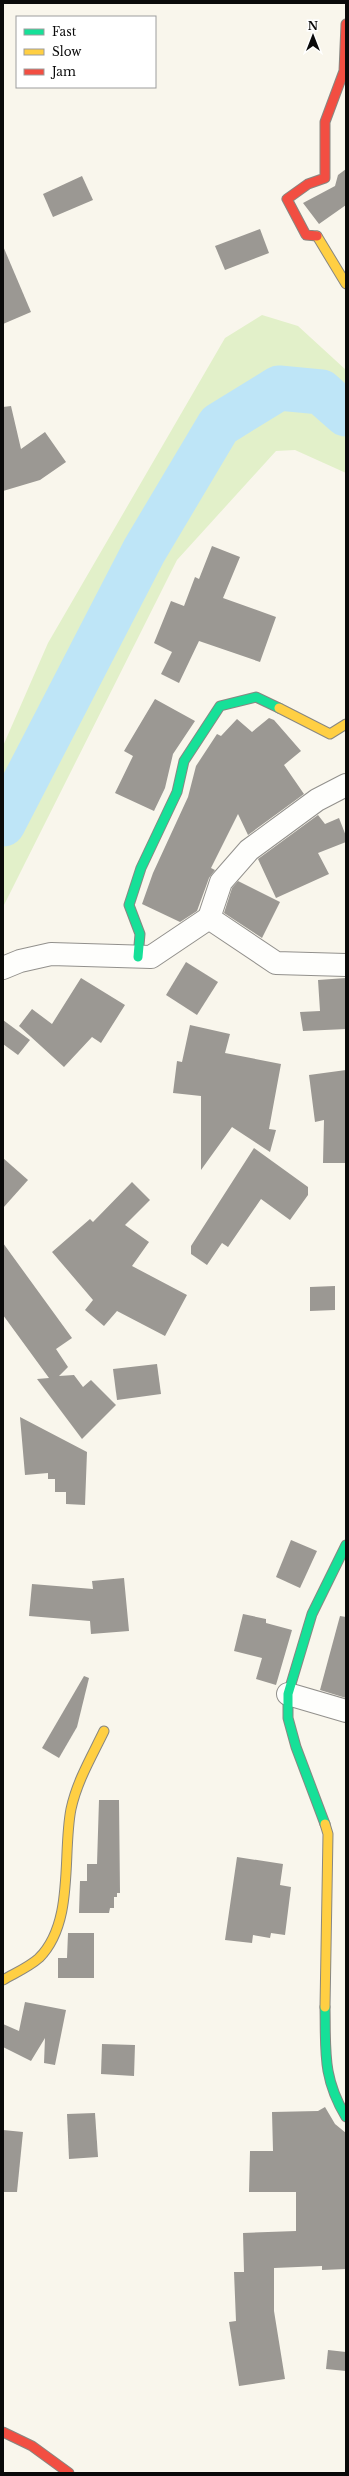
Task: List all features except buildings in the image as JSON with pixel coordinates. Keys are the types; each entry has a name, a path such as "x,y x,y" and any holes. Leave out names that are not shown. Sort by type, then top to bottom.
{"street":[{"path":"346,24 344,71 325,122 325,178 308,184 287,199 306,235 317,236 346,284"},
{"path":"138,957 140,934 129,905 141,868 177,792 184,761 220,706 233,701 256,697 330,734 346,724"},
{"path":"3,968 20,961 51,954 151,957 209,918 221,882 249,850 317,800 346,784"},
{"path":"209,918 276,963 346,965"},
{"path":"346,1545 312,1614 288,1694 288,1718 296,1747 324,1815 328,1834 325,1985 326,2068 336,2100 346,2117"},
{"path":"288,1694 346,1712"},
{"path":"3,1980 43,1954 59,1922 66,1895 67,1842 71,1810 77,1788 104,1731"},
{"path":"3,2432 32,2446 69,2473"}],"green space":[{"path":"262,315 298,326 346,370 346,473 295,450 276,451 177,560 3,907 3,746 48,643 225,338"}],"waterway":[{"path":"3,824 144,551 219,425 279,388 321,392 346,414"}],"traffic: fast":[{"path":"138,957 140,934 129,905 141,868 177,792 184,761 220,706 256,697 279,708"},
{"path":"325,1824 296,1747 288,1718 288,1694 312,1614 346,1545"},
{"path":"325,2007 326,2051 329,2076 338,2103 346,2117"}],"traffic: slow":[{"path":"317,236 346,284"},
{"path":"279,708 330,734 346,724"},
{"path":"3,1980 39,1958 50,1943 58,1926 63,1907 71,1809 81,1779 104,1731"},
{"path":"325,1824 328,1834 325,2007"}],"traffic: jam":[{"path":"317,236 306,235 287,199 308,184 325,178 325,122 344,71 346,24"},
{"path":"3,2432 32,2446 69,2473"}]}
